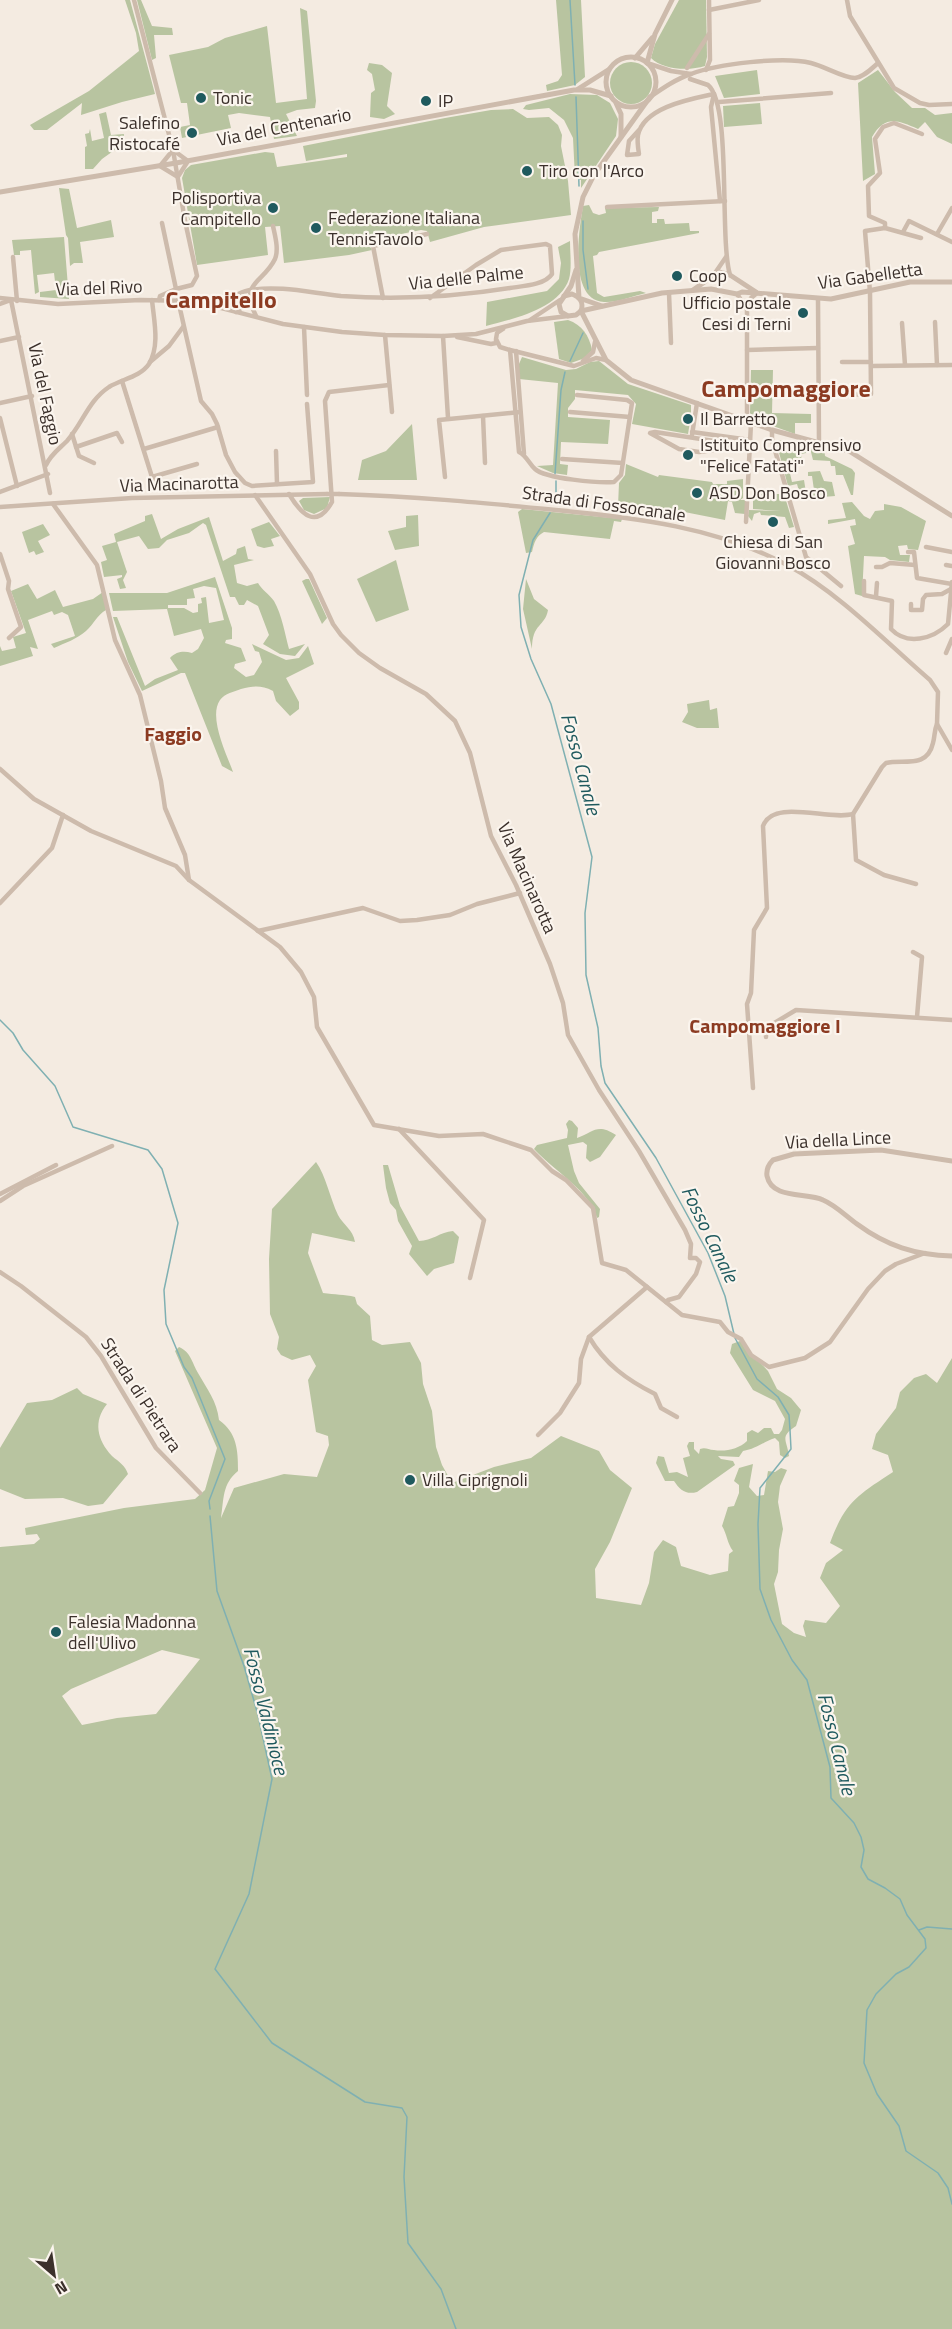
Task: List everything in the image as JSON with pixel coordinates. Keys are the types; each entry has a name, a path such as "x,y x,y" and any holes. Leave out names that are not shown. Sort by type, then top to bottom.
{"street":[{"path":"134,0 176,163 197,276 192,285 160,296 159,300"},
{"path":"672,0 655,34 647,63 655,76 656,83 650,97 594,175 583,197 575,234 576,270 579,298 582,304 580,311 595,342 606,360 631,380 772,430 849,451 952,516"},
{"path":"706,70 710,60 709,0"},
{"path":"709,10 759,0"},
{"path":"847,0 850,16 894,88 905,96 929,105 952,104"},
{"path":"635,57 655,34"},
{"path":"687,68 709,34"},
{"path":"620,139 621,114 606,82 610,68 621,59 635,57 647,63 691,76 708,85 719,102 722,201 726,257 730,276"},
{"path":"613,99 630,106 644,102 669,84 706,70 755,62 802,62 855,78 863,76 878,63"},
{"name":"Via del Centenario","path":"574,90 594,80 610,68"},
{"name":"Via del Centenario","path":"0,192 189,161 574,90 590,90 613,99"},
{"path":"719,102 831,93"},
{"path":"640,129 639,154 627,155 629,141 640,129 657,113 681,100 714,94"},
{"path":"714,94 711,107 722,201"},
{"path":"885,228 885,223 869,216 868,186 880,173 875,139 883,127 894,123 922,134"},
{"path":"173,150 189,161 178,177"},
{"path":"173,150 160,166 178,177"},
{"path":"607,207 722,201"},
{"path":"937,234 952,208"},
{"path":"903,232 909,221 952,242"},
{"path":"162,224 176,289"},
{"path":"236,312 249,302 254,282 274,261 277,252 273,226"},
{"path":"843,395 871,394 870,292 866,231 885,228 921,238"},
{"name":"Via delle Palme","path":"383,298 372,246 427,234"},
{"name":"Via delle Palme","path":"252,290 272,289 383,298 430,298 468,295 536,284 551,277 549,246 546,243 501,250 430,298"},
{"name":"Via del Faggio","path":"13,257 14,301 19,337 50,493"},
{"path":"716,290 711,285 713,275 726,257"},
{"path":"576,270 562,298 561,312 588,327"},
{"name":"Via Gabelletta","path":"691,291 699,288 713,275 722,272 757,293"},
{"name":"Via Gabelletta","path":"580,311 669,293 691,291 716,290 818,300 870,292 910,282 952,282"},
{"path":"743,283 740,293 748,307"},
{"path":"578,289 582,296 601,308 588,317 588,327"},
{"path":"225,308 236,294 252,290"},
{"path":"669,293 671,343"},
{"path":"746,522 750,440 748,307 753,295 757,293"},
{"path":"527,321 572,294 590,302"},
{"name":"Via del Rivo","path":"0,298 58,304 152,300 194,301 304,327 385,335 450,336 506,327"},
{"path":"149,363 156,344 152,300"},
{"path":"177,300 201,400 212,414 226,455 244,483 252,486 314,482 307,404"},
{"path":"818,300 819,443"},
{"path":"0,304 14,301"},
{"path":"249,302 256,316"},
{"path":"450,336 491,344 496,343 497,333 506,327 527,321 569,317 580,311"},
{"path":"935,322 937,365"},
{"path":"902,323 905,365"},
{"path":"46,465 50,457 72,434 83,414 97,397 110,386 142,371 158,357 183,327"},
{"path":"304,327 307,396"},
{"path":"486,332 491,333 500,346 574,366 596,358 606,360"},
{"path":"385,335 392,412"},
{"path":"443,336 448,418"},
{"path":"0,341 19,337"},
{"path":"578,364 593,352 595,342"},
{"path":"747,350 818,348"},
{"path":"513,351 519,452 524,454 535,469 545,475 614,482 620,477 633,406 627,400 577,394"},
{"path":"842,362 952,365"},
{"path":"122,381 156,488"},
{"path":"289,494 301,513 309,517 320,516 327,511 332,502 326,401 329,392 389,385"},
{"path":"800,390 818,391"},
{"path":"0,403 32,396"},
{"path":"692,435 697,403"},
{"path":"445,477 440,420 518,412"},
{"path":"570,412 630,417"},
{"path":"483,416 485,463"},
{"path":"0,418 16,486"},
{"path":"144,449 218,427"},
{"path":"772,430 772,440 806,557 841,586"},
{"path":"692,435 727,443 729,446 699,452 689,451 679,449 650,433 655,432 692,435 750,440"},
{"path":"75,447 117,433 122,442"},
{"path":"72,434 79,456 94,463"},
{"path":"276,451 277,484"},
{"path":"562,459 623,463"},
{"path":"152,477 197,464"},
{"path":"0,492 48,474"},
{"name":"Strada di Fossocanale","path":"255,495 339,494 418,497 621,516 683,527 725,539 772,558 821,586 935,686 939,699 937,724"},
{"name":"Via Macinarotta","path":"0,507 132,498 255,495 310,574 333,624 341,635 359,653 380,668 426,694 455,721 470,753 491,836 520,893 557,983 568,1035 685,1230 691,1244 690,1258 700,1262 696,1274 679,1297 666,1302"},
{"path":"53,504 98,565 116,640 140,695 161,781 165,808 184,855 189,880"},
{"path":"926,546 952,552"},
{"path":"908,552 914,552 916,578 952,584"},
{"path":"0,554 9,581 8,589 21,627 9,638"},
{"path":"884,558 890,563"},
{"path":"876,567 890,563 915,565"},
{"path":"946,565 952,566"},
{"path":"922,577 952,584"},
{"path":"864,581 864,595 892,600 891,629 898,636 910,640 939,633 948,624 952,584"},
{"path":"877,583 877,606"},
{"path":"911,604 911,610 922,610 923,599 926,595 945,594 952,584"},
{"path":"946,653 952,639"},
{"path":"937,724 952,750"},
{"path":"916,884 884,875 856,860 853,814 886,763 912,763 924,757 933,746 934,730 937,724"},
{"path":"0,769 34,799 91,831 177,866 189,880 280,947 301,972 314,997 317,1026 374,1125 439,1136 483,1134 531,1150 552,1171 566,1180 593,1208 602,1263 626,1270 682,1315 720,1322 728,1332 741,1339 751,1354 769,1367 805,1358 830,1342 868,1289 887,1269 925,1253"},
{"path":"753,1088 747,1004 751,993 754,930 767,908 762,831 765,820 774,813 803,812 840,817 853,814"},
{"path":"0,903 52,848 63,815"},
{"path":"258,930 363,909 400,921 417,920 450,915 477,904 520,893"},
{"path":"913,952 922,957 917,1017"},
{"path":"766,1037 766,1028 796,1010 952,1020"},
{"path":"399,1130 484,1220 470,1278"},
{"path":"0,1201 23,1186 112,1146"},
{"name":"Via della Lince","path":"952,1161 881,1150 795,1154 773,1160 766,1170 770,1183 779,1190 825,1200 878,1239 896,1247 952,1256"},
{"path":"0,1194 57,1165"},
{"name":"Strada di Pietrara","path":"0,1272 86,1337 101,1356 156,1448 200,1492"},
{"path":"538,1435 560,1413 579,1383 581,1359 589,1337 647,1287"},
{"path":"589,1337 600,1356 633,1382 655,1394 661,1408 677,1417"}],"green space":[{"path":"125,0 130,0 155,94 81,115 82,103 47,130 34,130 30,125 89,91 139,51 136,33"},
{"path":"137,0 141,0 152,26 172,28 173,35 154,35 156,58 152,60"},
{"path":"556,0 581,0 585,77 575,85 547,91 546,85 558,81 562,75"},
{"path":"679,0 706,0 707,57 705,66 692,69 669,67 651,58 655,44"},
{"path":"300,8 307,11 316,101 315,108 286,114 297,136 274,139 270,117 239,113 228,115 231,128 182,138 180,127 190,125 187,103 181,103 169,55 208,47 225,38 267,26 276,103 307,99"},
{"path":"631,62 646,68 652,83 646,98 631,104 616,98 610,83 616,68"},
{"path":"369,63 382,65 392,73 387,106 395,114 384,119 370,117 371,93 375,90 372,74 367,70"},
{"path":"757,70 760,94 724,98 715,76"},
{"path":"878,70 895,92 912,108 925,108 935,115 952,113 952,144 937,137 925,122 918,129 904,123 887,122 872,137 875,174 863,181 858,83"},
{"path":"570,94 597,95 610,103 618,119 616,136 581,188 581,180 575,178 573,138 564,120 549,108 523,109 526,105"},
{"path":"760,103 762,124 724,127 723,106"},
{"path":"513,109 527,118 549,117 558,125 562,135 561,146 568,181 571,215 484,227 430,242 427,231 421,230 367,241 372,250 284,263 280,226 265,227 268,255 197,265 182,178 185,170 191,165 265,152 274,153 277,167 347,157 347,154 306,161 303,146 445,118 491,110"},
{"path":"106,112 111,135 124,134 123,144 102,159 93,169 85,169 85,147 87,146 85,134 89,133 90,129 92,141 104,138 99,114"},
{"path":"59,188 69,189 77,228 111,220 114,237 80,242 83,263 74,263 70,266 68,238"},
{"path":"589,205 593,213 599,215 606,213 605,208 659,207 658,211 652,212 652,223 657,223 657,219 664,219 665,224 689,223 690,231 699,231 699,233 599,252 593,256 597,293 604,297 640,291 646,293 604,302 593,298 585,290 580,277 578,246 583,206"},
{"path":"64,237 69,299 40,297 40,292 56,290 54,273 37,275 39,292 35,294 31,250 20,251 20,255 14,255 12,240"},
{"path":"570,241 569,279 556,298 534,311 486,326 487,302 547,291 559,279 561,263 558,247"},
{"path":"568,320 584,331 592,350 585,358 571,363 559,359 554,322"},
{"path":"522,357 566,370 599,361 628,384 691,405 691,415 685,414 685,421 690,422 688,434 632,424 636,404 628,395 575,390 575,399 568,408 568,417 610,420 608,444 561,442 560,464 568,465 567,475 553,473 537,466 553,465 558,383 519,379 519,364"},
{"path":"751,370 773,370 772,413 811,414 811,423 795,423 795,434 754,419 750,413"},
{"path":"412,424 417,480 358,480 362,460 386,451"},
{"path":"778,440 824,449 825,456 852,469 855,473 853,495 843,475 836,475 835,466 831,466 830,461 813,460 811,452 801,454 802,462 788,465 792,482 804,480 807,499 804,500 797,484 788,486 777,445"},
{"path":"626,464 658,477 659,475 712,482 713,484 727,484 727,481 743,479 743,498 740,500 745,500 745,514 735,513 732,502 728,501 725,520 664,508 662,512 618,506 619,483 625,475"},
{"path":"820,471 824,481 832,482 835,496 812,498 810,491 814,490 812,476 808,476 808,472"},
{"path":"753,494 784,494 794,527 789,528 785,517 761,515 760,512 754,514 752,521 748,516 749,510 781,511 753,509"},
{"path":"330,497 327,508 314,514 304,510 299,501 303,498"},
{"path":"852,502 864,516 870,519 875,511 884,510 884,504 901,507 926,521 918,550 908,549 907,545 898,546 900,555 910,555 909,562 864,556 862,596 855,594 848,546 855,544 850,526 856,525 855,519 828,524 828,520 846,518 842,503"},
{"path":"522,509 622,519 621,522 614,521 610,539 544,532 536,540 532,552 526,553 518,512"},
{"path":"152,514 161,539 178,529 209,517 223,561 236,554 237,549 245,546 248,559 254,560 234,565 237,583 247,586 258,583 272,599 277,606 289,649 305,644 295,656 280,654 263,644 269,635 258,606 247,600 244,605 239,605 235,597 230,597 206,525 203,523 189,533 167,540 159,548 148,549 139,536 117,542 127,572 123,580 126,588 120,589 117,579 122,575 104,577 101,562 107,560 102,546 116,542 114,534 145,521 145,516"},
{"path":"418,515 419,546 395,550 388,531 406,527 406,516"},
{"path":"269,522 280,536 271,539 274,546 264,548 257,546 251,529"},
{"path":"43,524 50,535 38,541 44,552 36,555 34,551 29,553 22,532"},
{"path":"396,560 409,610 376,622 357,579"},
{"path":"215,577 232,628 232,639 226,640 225,643 241,648 246,661 235,664 234,668 246,677 254,675 262,662 259,652 255,651 252,644 286,660 299,658 308,646 314,664 286,678 299,702 299,709 290,716 276,701 273,691 261,687 241,689 227,694 220,700 217,707 217,726 233,772 222,766 185,673 142,691 128,662 113,617 117,617 145,686 155,679 178,670 170,658 175,654 192,653 198,649 204,638 201,629 174,636 167,609 113,611 109,593 167,593","holes":["204,586 216,588 224,620 209,623 206,597 201,598 202,603 198,604 198,612 193,613 184,608 168,608 168,605 187,605 187,599 195,598 193,589"]},
{"path":"309,579 327,618 322,624 302,581"},
{"path":"526,579 534,599 548,610 534,634 532,649 523,609"},
{"path":"28,584 37,599 55,590 63,607 93,599 103,592 106,610 82,634 54,648 51,644 75,636 68,615 62,612 54,615 52,611 28,620 38,649 30,647 33,656 0,666 0,646 2,651 16,648 13,637 26,633 11,591"},
{"path":"709,700 710,710 717,708 719,728 697,728 682,722 688,712 687,704"},
{"path":"569,1120 578,1128 577,1138 600,1129 616,1135 600,1157 590,1162 586,1158 587,1145 583,1142 568,1145 579,1183 600,1209 597,1218 593,1208 579,1190 534,1149 537,1145 567,1138 566,1124"},
{"path":"316,1162 323,1174 338,1215 355,1242 312,1233 308,1253 323,1293 355,1297 357,1304 370,1316 372,1340 382,1345 410,1342 421,1363 423,1384 432,1411 436,1447 442,1465 452,1483 494,1467 531,1458 561,1436 599,1451 610,1470 632,1488 610,1542 595,1569 596,1598 641,1605 649,1583 654,1552 663,1540 676,1547 681,1566 710,1575 728,1571 729,1554 733,1551 722,1526 728,1507 734,1506 739,1493 739,1485 734,1481 739,1468 753,1464 749,1487 757,1496 764,1495 768,1471 775,1472 781,1468 787,1470 780,1486 778,1502 783,1529 778,1572 774,1584 782,1624 794,1633 806,1637 803,1626 805,1620 826,1623 840,1606 820,1578 826,1563 843,1550 830,1543 841,1518 854,1501 893,1472 888,1455 872,1449 876,1434 896,1408 900,1392 914,1378 926,1374 937,1383 952,1358 952,2329 0,2329 0,1547 34,1544 40,1539 37,1534 26,1535 25,1528 124,1508 195,1499 205,1490 217,1448 175,1351 179,1347 191,1358 214,1401 219,1420 230,1430 235,1442 238,1471 226,1487 221,1518 234,1488 284,1474 317,1477 329,1445 328,1436 316,1432 308,1380 316,1366 310,1355 292,1360 281,1355 277,1349 279,1337 270,1314 269,1259 272,1209","holes":["162,1650 200,1659 156,1714 82,1725 62,1696 71,1689"]},
{"path":"383,1165 388,1165 400,1206 419,1241 453,1231 459,1237 454,1263 434,1269 427,1276 409,1254 412,1246 398,1221 396,1210 390,1203"},
{"path":"740,1341 768,1371 777,1389 791,1398 801,1410 796,1426 786,1436 789,1456 785,1458 780,1455 779,1442 775,1438 743,1451 739,1457 718,1456 721,1459 733,1461 735,1465 697,1492 686,1492 674,1481 665,1481 656,1463 658,1456 664,1457 669,1473 677,1472 688,1477 683,1458 690,1456 687,1446 689,1442 694,1442 694,1449 699,1454 702,1448 723,1451 740,1446 747,1441 747,1433 752,1430 758,1433 764,1428 771,1428 774,1434 779,1434 782,1430 785,1419 775,1401 753,1390 730,1353 732,1344"},
{"path":"77,1388 83,1394 107,1404 98,1424 100,1437 107,1450 128,1474 103,1504 88,1506 63,1498 25,1499 0,1489 0,1448 27,1403 52,1400"}],"waterway":[{"name":"Fosso Canale","path":"570,0 575,85"},
{"name":"Fosso Canale","path":"576,97 579,186"},
{"name":"Fosso Canale","path":"583,221 583,250 588,289"},
{"name":"Fosso Canale","path":"570,361 583,333"},
{"name":"Fosso Canale","path":"555,474 561,390 565,372"},
{"name":"Fosso Canale","path":"556,481 556,500"},
{"name":"Fosso Canale","path":"550,513 533,540 519,595 521,627 531,659 551,704 592,857 585,913 586,975 598,1028 601,1066 605,1083 656,1158 708,1253 725,1296 734,1334"},
{"name":"Fosso Valdinioce","path":"0,1020 55,1086 73,1127 148,1150 162,1169 178,1223 164,1290 166,1324 184,1367 192,1378 225,1459 209,1501 210,1509"},
{"name":"Fosso Canale","path":"735,1338 757,1379 778,1397 789,1415 791,1449 760,1488 758,1524 760,1589 771,1620 792,1660 807,1680 830,1767 831,1798 854,1823 861,1837 864,1850 861,1867 868,1879 900,1899 907,1915 925,1939 926,1948 909,1967 896,1974 876,1994 867,2010 864,2063 877,2094 899,2126 906,2151 938,2173 948,2188 952,2204"},
{"name":"Fosso Valdinioce","path":"210,1516 217,1591 244,1666 258,1715 272,1779 249,1894 215,1969 272,2043 365,2102 402,2108 407,2117 404,2177 408,2243 441,2289 456,2329"},
{"name":"Fosso Canale","path":"919,1930 927,1927 952,1929"}],"place":[{"name":"Tonic","path":"201,98"},
{"name":"IP","path":"426,101"},
{"name":"Salefino Ristocafé","path":"192,133"},
{"name":"Tiro con l'Arco","path":"527,171"},
{"name":"Polisportiva Campitello","path":"273,208"},
{"name":"Federazione Italiana TennisTavolo","path":"316,228"},
{"name":"Coop","path":"677,276"},
{"name":"Ufficio postale Cesi di Terni","path":"803,313"},
{"name":"Il Barretto","path":"688,419"},
{"name":"Istituito Comprensivo \"Felice Fatati\"","path":"688,455"},
{"name":"ASD Don Bosco","path":"697,493"},
{"name":"Chiesa di San Giovanni Bosco","path":"773,522"},
{"name":"Villa Ciprignoli","path":"410,1480"},
{"name":"Falesia Madonna dell'Ulivo","path":"56,1632"}],"district":[{"name":"Campitello","path":"221,300"},
{"name":"Campomaggiore","path":"786,389"},
{"name":"Faggio","path":"173,734"},
{"name":"Campomaggiore I","path":"765,1026"}]}
